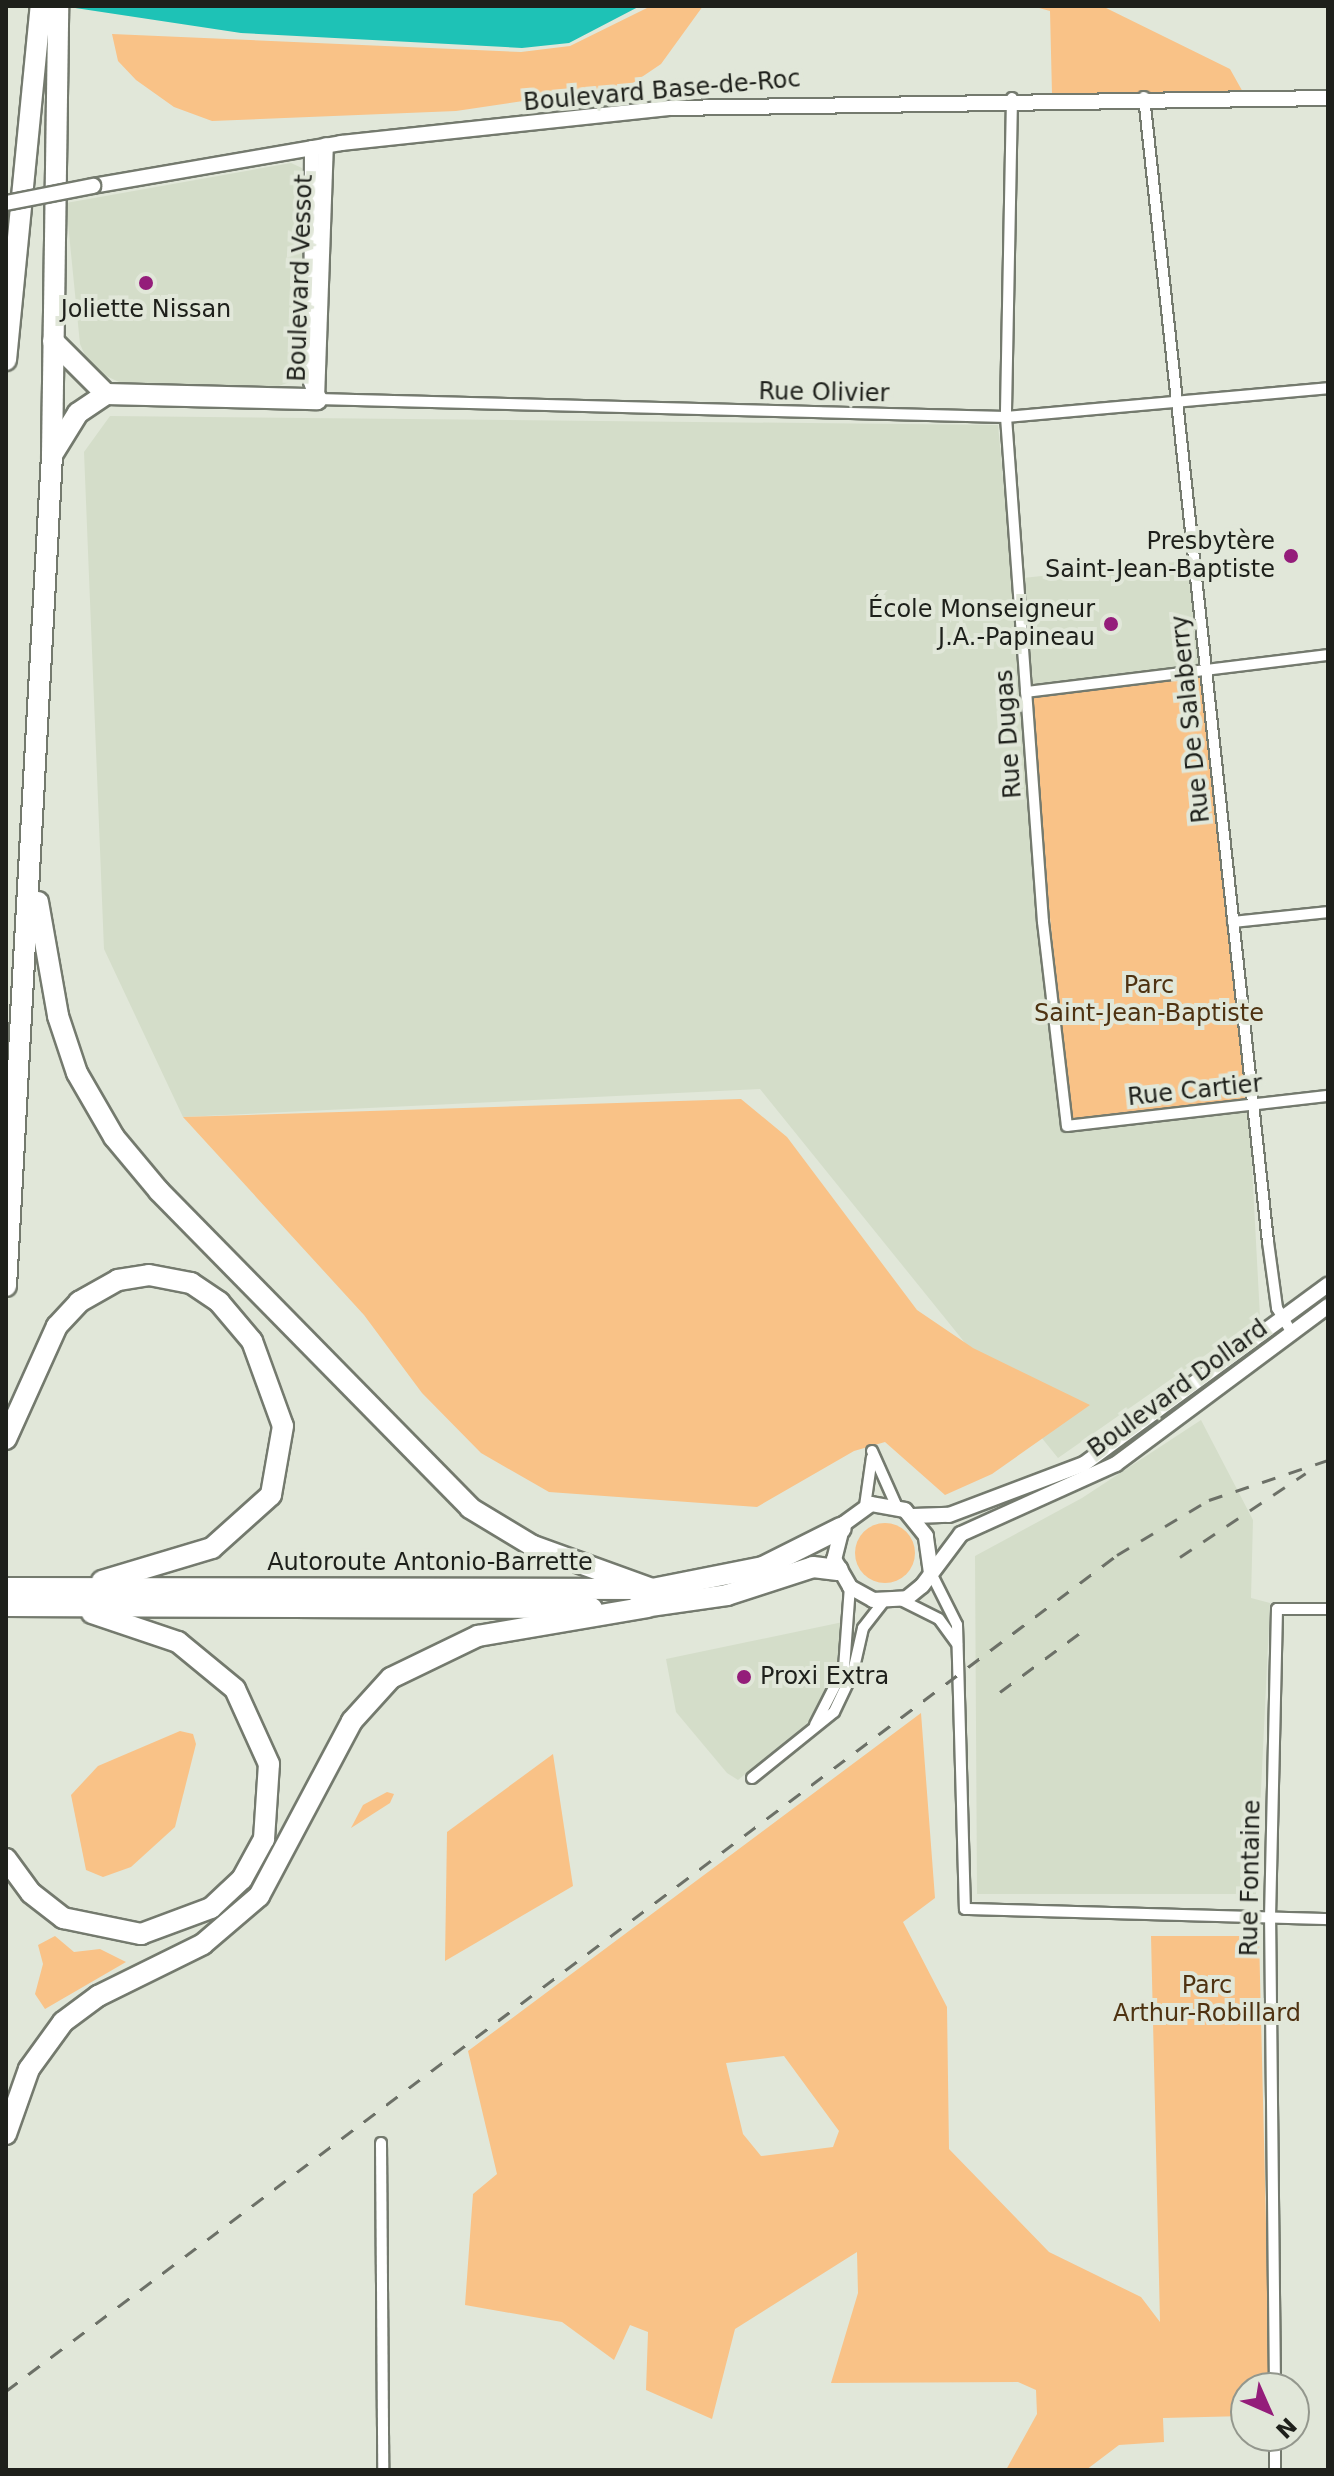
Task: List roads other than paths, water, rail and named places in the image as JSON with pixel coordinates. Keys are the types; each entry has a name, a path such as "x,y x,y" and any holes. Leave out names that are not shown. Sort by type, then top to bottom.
{"highway":[{"path":"6,1286 32,874 52,455 48,30 41,6"},
{"path":"6,360 48,30 58,6"},
{"path":"53,341 106,394"},
{"path":"52,455 78,413 106,394 317,399"},
{"path":"32,874 72,1061 106,1125 147,1177 470,1508 547,1552 650,1598"},
{"path":"6,1439 57,1326 87,1295 118,1280 170,1277 202,1289 237,1321 265,1363 284,1439 279,1478 265,1504 212,1548 74,1597"},
{"name":"Autoroute Antonio-Barrette","path":"650,1598 763,1567 841,1528"},
{"name":"Autoroute Antonio-Barrette","path":"7,1597 650,1598 727,1595 813,1567 844,1578"},
{"path":"6,1859 31,1893 72,1922 107,1932 152,1932 194,1919 227,1895 254,1862 268,1826 267,1752 227,1679 168,1637 74,1597"},
{"path":"6,2134 29,2069 63,2022 98,1996 203,1944 259,1896 352,1721 391,1678 478,1636 650,1598"}],"street":[{"name":"Rue De Salaberry","path":"1144,97 1253,1104 1282,1320 1292,1333"},
{"name":"Boulevard Base-de-Roc","path":"6,203 319,146 671,108 1012,98 1328,98"},
{"name":"Rue Dugas","path":"1012,98 1006,417 1026,692 1067,1126"},
{"name":"Boulevard Vessot","path":"317,399 319,146"},
{"name":"Rue Olivier","path":"317,399 1006,417 1328,388"},
{"path":"1026,692 1328,655"},
{"path":"1233,922 1328,912"},
{"name":"Rue Cartier","path":"1067,1126 1328,1096"},
{"name":"Boulevard Dollard","path":"913,1516 949,1515 1084,1464 1328,1285"},
{"name":"Boulevard Dollard","path":"931,1573 961,1534 1103,1472 1328,1306"},
{"path":"809,1733 844,1668 841,1528 865,1506 872,1451 896,1505 913,1516 926,1536 931,1573 956,1619 965,1909 1328,1919"},
{"path":"865,1506 896,1505"},
{"path":"901,1600 931,1573"},
{"path":"844,1578 883,1602 901,1600 939,1619 957,1646"},
{"path":"752,1778 809,1733 843,1698 863,1628 883,1602"},
{"name":"Rue Fontaine","path":"1275,2372 1270,1918 1277,1609 1328,1609"},
{"path":"381,2143 383,2470"}],"water":[{"path":"62,6 640,6 569,43 522,48 241,33"}],"railway":[{"path":"6,2391 1117,1555 1209,1500 1328,1460"},
{"path":"1180,1557 1306,1473"},
{"path":"1000,1692 1081,1632"}],"place":[{"name":"Joliette Nissan","path":"146,283"},
{"name":"Presbytère Saint-Jean-Baptiste","path":"1291,556"},
{"name":"École Monseigneur J.A.-Papineau","path":"1111,624"},
{"name":"Proxi Extra","path":"744,1677"}],"park label":[{"name":"Parc Saint-Jean-Baptiste","path":"1149,1000"},
{"name":"Parc Arthur-Robillard","path":"1207,2000"}]}
